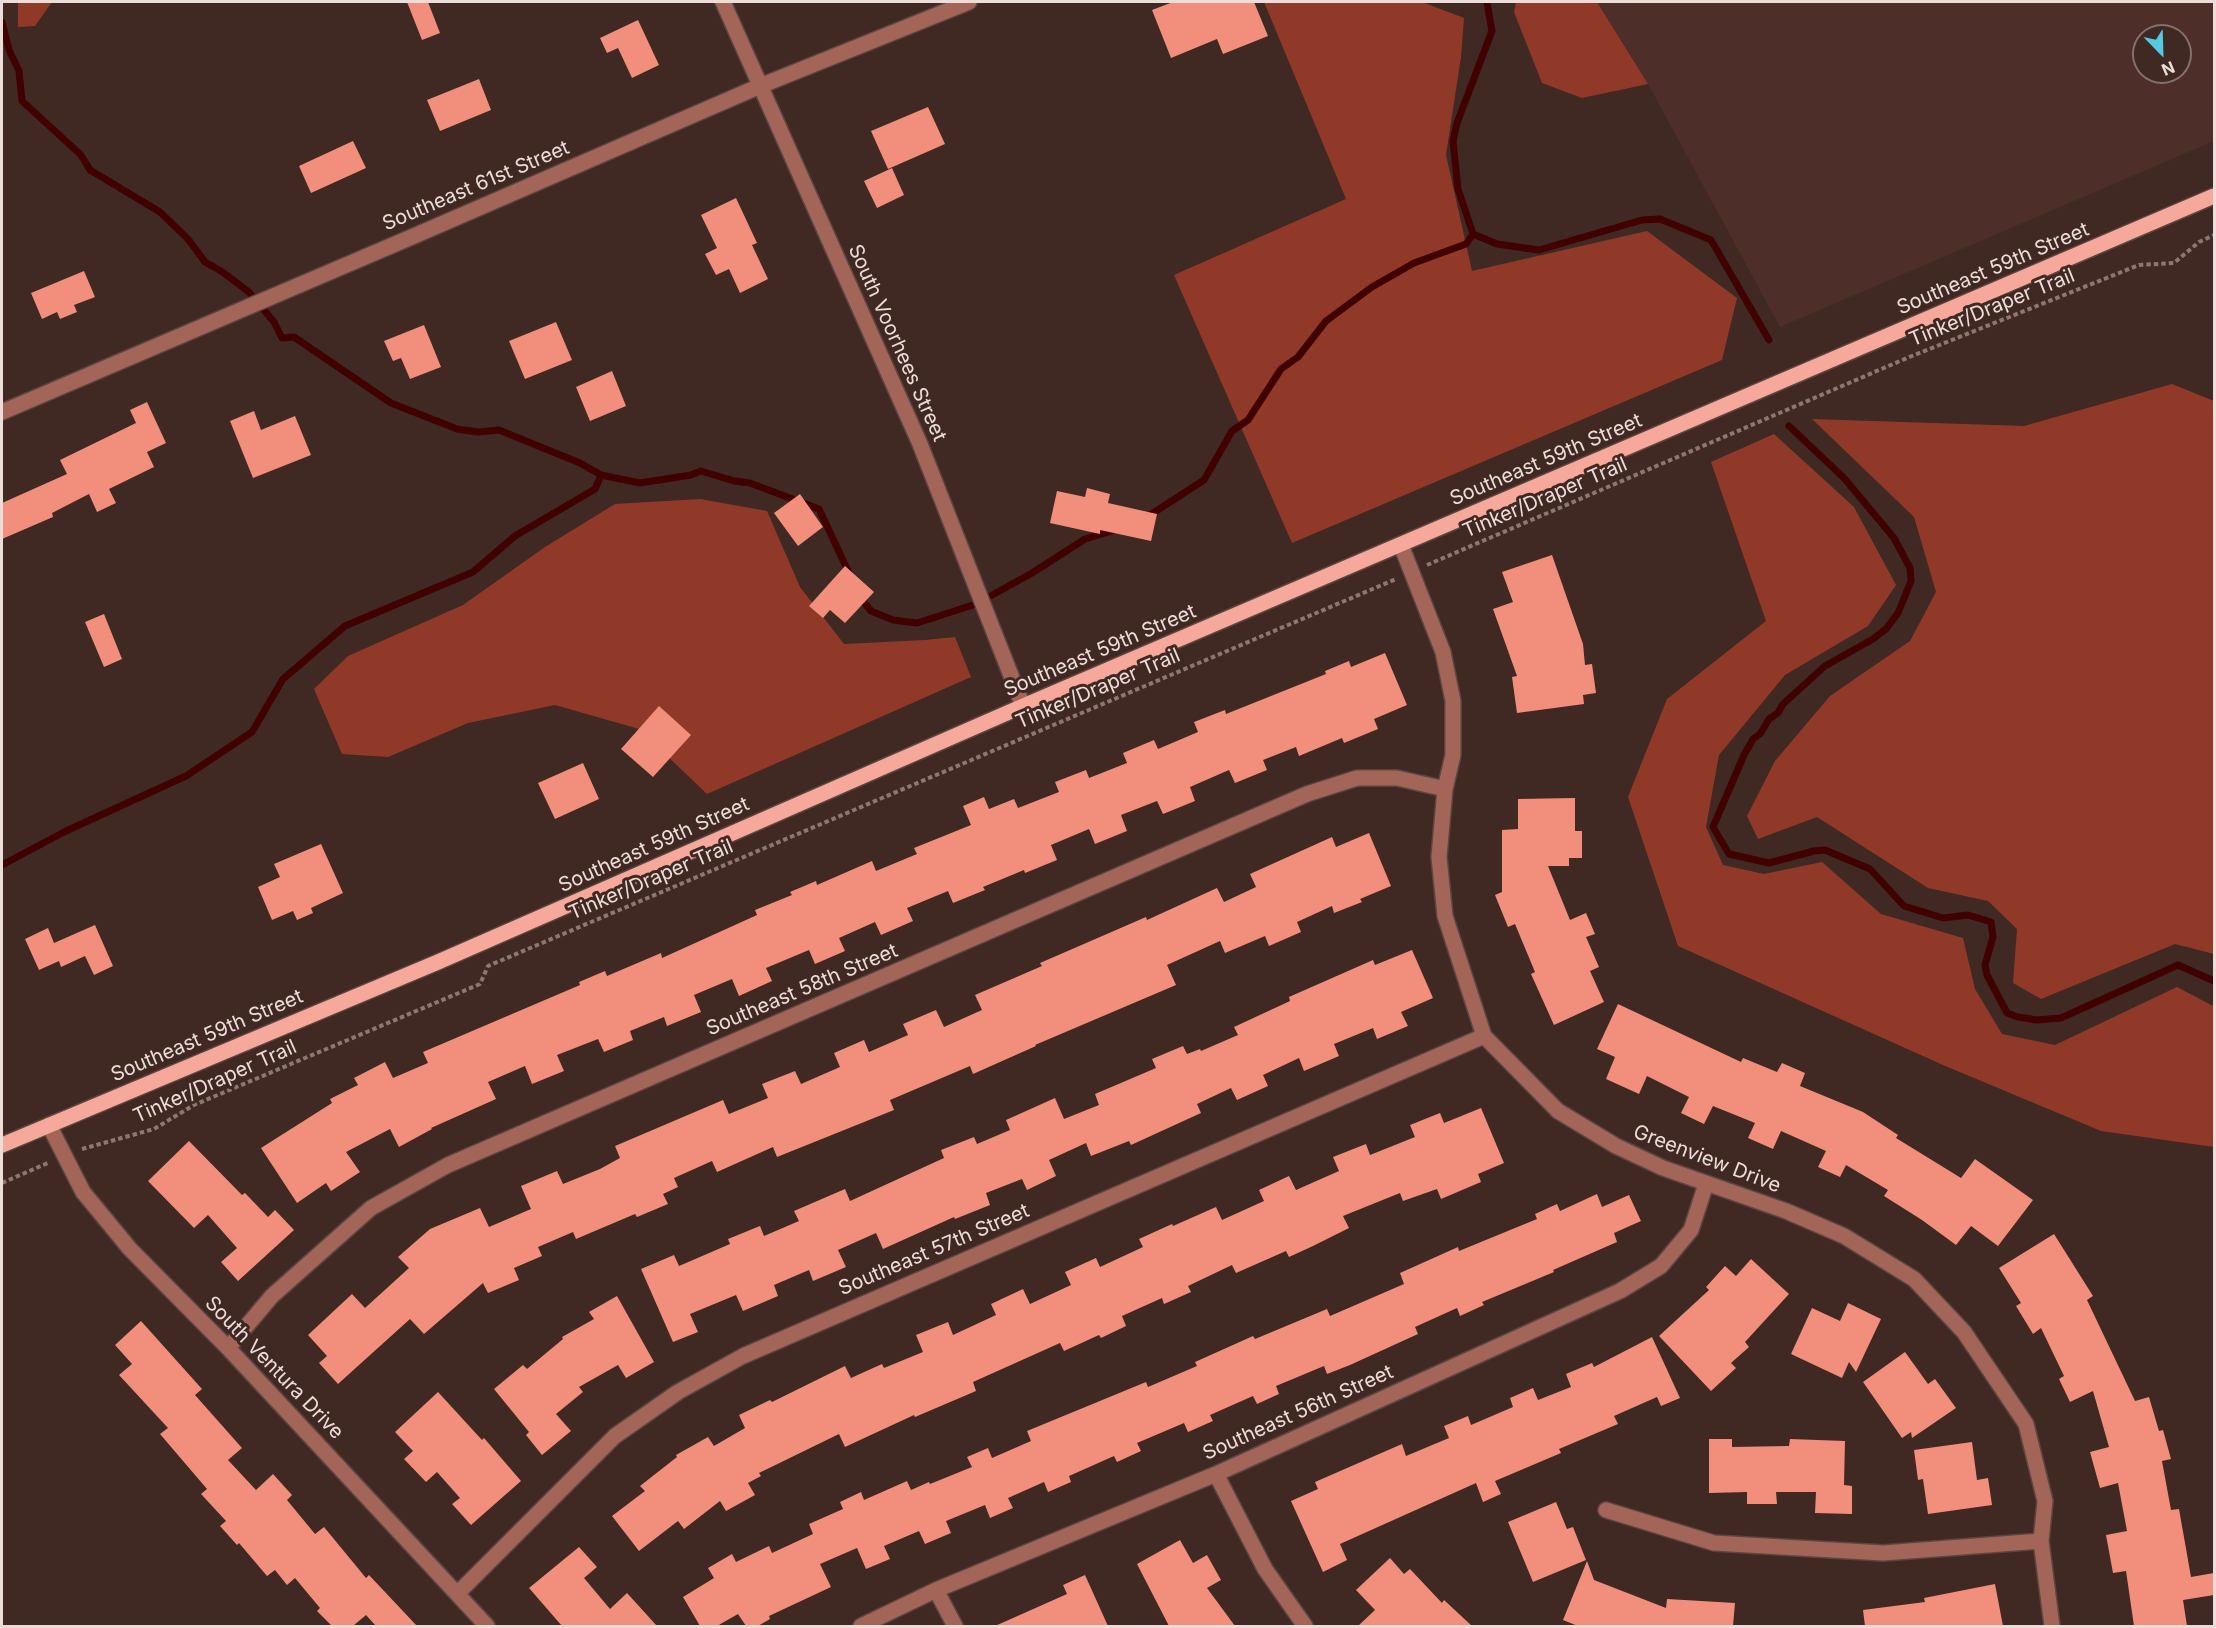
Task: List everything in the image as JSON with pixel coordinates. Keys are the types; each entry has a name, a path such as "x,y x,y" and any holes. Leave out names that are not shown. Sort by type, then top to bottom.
{"main road":[{"name":"Southeast 59th Street","path":"2,1145 449,958 1023,706 2214,196"}],"street":[{"name":"South Voorhees Street","path":"723,2 920,444 1023,706"},
{"name":"Southeast 61st Street","path":"2,411 760,86 969,2"},
{"name":"Greenview Drive","path":"1401,545 1443,652 1453,701 1453,755 1444,789 1439,857 1445,916 1484,1036 1558,1111 1616,1146 1706,1184 1786,1211 1844,1236 1914,1280 1964,1332 2026,1424 2044,1501 2041,1541 2052,1626"},
{"name":"Southeast 58th Street","path":"228,1348 272,1296 371,1208 448,1165 1307,794 1358,778 1397,778 1444,789"},
{"name":"Southeast 57th Street","path":"458,1593 615,1436 678,1392 743,1356 1484,1036"},
{"name":"South Ventura Drive","path":"49,1125 83,1192 130,1249 228,1348 487,1626"},
{"name":"Southeast 56th Street","path":"861,1626 936,1590 1216,1474 1620,1291 1661,1266 1691,1230 1706,1184"},
{"path":"1216,1474 1265,1569 1305,1626"},
{"path":"1606,1510 1714,1543 1882,1553 2041,1541"},
{"path":"936,1590 955,1626"}],"path":[{"name":"Tinker/Draper Trail","path":"2,1183 90,1146 154,1129 194,1105 480,984 488,966 1907,358 2139,265 2174,263 2199,242 2214,235"}],"shaded area":[{"path":"18,2 52,2 35,26 18,27"},
{"path":"1264,2 1422,2 1464,18 1461,57 1446,155 1472,271 1647,231 1737,298 1722,360 1292,543 1174,275 1346,199"},
{"path":"1516,2 1597,2 1648,84 1582,98 1542,83 1514,12"},
{"path":"1597,2 2214,2 2214,141 1780,327 1648,84"},
{"path":"2172,384 2214,401 2214,954 2175,944 2041,999 2013,983 2017,929 1988,901 1928,888 1817,817 1758,839 1747,816 1775,761 1830,696 1910,641 1936,592 1914,517 1812,419 2024,426"},
{"path":"1774,434 1854,507 1896,585 1868,626 1785,675 1719,755 1706,827 1723,865 1764,874 1822,862 1881,914 1963,938 1975,989 2002,1034 2055,1045 2177,987 2213,1006 2214,1147 2101,1131 1943,1065 1678,946 1628,797 1667,699 1766,621 1711,462"},
{"path":"700,499 767,511 800,587 844,644 955,637 971,677 707,794 639,729 555,705 468,723 388,757 342,754 314,689 348,656 463,605 545,547 615,504"}],"building":[{"path":"407,2 428,2 440,33 422,40"},
{"path":"1173,2 1254,2 1268,36 1223,54 1217,39 1171,58 1152,10"},
{"path":"638,20 659,65 632,78 618,48 607,53 600,38"},
{"path":"479,79 491,110 440,131 427,100"},
{"path":"928,107 945,144 888,169 871,131"},
{"path":"353,141 366,168 311,193 299,166"},
{"path":"892,168 904,195 877,208 864,181"},
{"path":"736,198 757,243 752,245 768,279 740,293 729,269 716,275 705,254 717,248 701,215"},
{"path":"84,271 95,297 74,305 77,312 60,319 57,312 42,319 31,293"},
{"path":"556,322 572,360 525,379 509,341"},
{"path":"424,325 441,367 410,379 401,358 393,361 384,341"},
{"path":"612,371 626,406 590,421 576,387"},
{"path":"147,402 166,443 147,452 154,467 109,489 116,503 97,512 89,494 52,513 53,517 2,539 2,503 67,474 60,460 136,423 130,410"},
{"path":"254,411 261,430 295,416 311,455 253,478 230,421"},
{"path":"1087,488 1110,494 1108,503 1157,514 1151,541 1100,530 1100,534 1050,523 1057,491 1085,497"},
{"path":"800,494 823,527 798,546 774,513"},
{"path":"1552,555 1583,644 1585,665 1592,664 1596,693 1583,695 1584,704 1517,713 1512,677 1517,676 1493,609 1513,602 1502,572"},
{"path":"845,566 874,592 845,623 830,610 823,618 809,606"},
{"path":"104,614 122,659 104,667 85,622"},
{"path":"1385,653 1407,705 1374,719 1378,729 1344,743 1342,738 1299,756 1296,747 1263,760 1267,770 1235,783 1229,770 1190,787 1195,801 1163,814 1157,801 1121,815 1127,831 1095,844 1089,829 1051,845 1057,860 1025,873 1024,870 983,887 985,890 953,903 948,891 907,908 913,921 881,935 875,922 839,938 845,951 815,964 809,950 766,968 772,981 739,996 732,979 694,995 701,1012 667,1026 664,1017 630,1031 633,1040 604,1052 598,1039 557,1055 564,1071 532,1084 525,1066 488,1082 496,1099 431,1128 399,1147 390,1129 346,1152 360,1172 331,1191 326,1183 297,1203 261,1148 332,1103 330,1099 358,1085 354,1078 385,1062 393,1078 428,1063 423,1052 580,985 579,982 605,971 607,976 661,953 662,958 757,915 755,910 792,895 790,892 816,881 817,885 872,861 876,871 917,854 914,848 971,825 963,806 984,797 989,809 1014,799 1018,808 1059,792 1055,782 1086,770 1089,778 1127,763 1123,753 1154,740 1158,749 1198,732 1194,722 1225,710 1226,714 1326,674 1325,671 1349,661 1351,667"},
{"path":"659,706 691,735 653,777 621,749"},
{"path":"583,763 599,799 555,819 538,783"},
{"path":"1575,798 1575,831 1582,831 1582,858 1569,858 1569,866 1548,866 1570,920 1586,913 1595,934 1586,937 1599,967 1590,971 1604,1002 1554,1025 1531,974 1535,972 1515,924 1508,927 1495,895 1502,892 1502,830 1518,829 1518,799"},
{"path":"1369,833 1391,886 1360,899 1362,902 1334,913 1332,906 1297,922 1301,932 1269,946 1265,936 1225,953 1220,941 1167,965 1176,985 973,1074 970,1066 890,1100 894,1110 777,1157 773,1147 717,1172 712,1161 674,1178 678,1187 663,1194 668,1204 637,1217 635,1214 576,1239 573,1232 538,1247 542,1256 514,1268 519,1280 488,1293 483,1283 424,1334 410,1319 338,1384 319,1363 327,1356 308,1335 352,1294 365,1308 409,1268 398,1257 430,1229 480,1208 489,1227 531,1209 521,1186 557,1171 563,1184 600,1169 620,1158 615,1146 723,1100 729,1114 768,1098 762,1084 795,1071 801,1084 840,1067 834,1053 864,1040 869,1052 908,1035 903,1024 936,1010 944,1027 982,1010 975,995 1042,966 1040,963 1146,917 1147,920 1217,888 1224,902 1256,887 1250,874 1332,837 1336,847"},
{"path":"321,844 343,893 311,908 313,913 297,920 293,911 272,920 258,887 280,877 274,864"},
{"path":"95,925 113,966 94,975 85,956 61,967 59,961 39,970 25,939 48,928 54,943"},
{"path":"1412,950 1433,998 1401,1012 1408,1026 1377,1039 1373,1028 1334,1044 1339,1056 1304,1071 1299,1058 1263,1075 1268,1086 1237,1100 1231,1088 1197,1104 1201,1113 1131,1145 1129,1141 1091,1156 1086,1143 1049,1160 1056,1176 1027,1190 1022,1179 986,1193 990,1205 955,1219 954,1217 883,1249 876,1233 838,1250 846,1267 813,1281 809,1270 774,1285 778,1296 743,1311 736,1295 690,1314 698,1332 673,1342 641,1269 674,1255 679,1266 730,1244 728,1239 760,1226 764,1236 799,1221 794,1211 845,1189 850,1201 944,1158 941,1150 974,1137 977,1144 1010,1130 1006,1120 1055,1098 1064,1119 1099,1105 1095,1094 1156,1068 1152,1059 1183,1046 1187,1054 1200,1049 1201,1051 1238,1035 1234,1027 1290,1001 1289,997 1373,960 1375,965"},
{"path":"1618,1004 1741,1062 1743,1058 1777,1072 1782,1063 1805,1073 1800,1086 1863,1112 1898,1135 1896,1138 1961,1178 1975,1159 2033,1200 1998,1246 1971,1226 1956,1245 1884,1196 1888,1190 1846,1165 1840,1177 1818,1167 1826,1151 1781,1131 1773,1149 1748,1138 1755,1123 1713,1106 1704,1124 1681,1113 1689,1097 1647,1076 1639,1094 1606,1079 1615,1057 1597,1049"},
{"path":"1481,1108 1504,1163 1478,1174 1481,1182 1441,1199 1437,1189 1403,1201 1400,1193 1343,1216 1349,1228 1289,1257 1286,1251 1236,1273 1232,1265 1188,1286 1191,1292 1164,1304 1162,1298 1122,1316 1126,1326 1101,1338 1099,1335 1064,1351 1060,1343 973,1382 976,1391 915,1417 914,1415 845,1447 839,1434 759,1473 761,1476 748,1483 755,1495 726,1511 720,1501 684,1529 678,1521 639,1551 612,1516 645,1491 640,1486 677,1457 676,1455 708,1437 714,1446 745,1428 739,1415 770,1400 772,1402 845,1366 851,1378 882,1364 884,1368 923,1352 916,1335 948,1322 953,1335 996,1315 991,1304 1023,1289 1030,1304 1071,1285 1065,1272 1096,1258 1100,1267 1143,1247 1139,1239 1172,1224 1173,1226 1216,1207 1222,1220 1264,1201 1259,1190 1289,1176 1296,1190 1339,1171 1333,1157 1366,1144 1370,1155 1415,1137 1410,1125 1440,1113 1444,1123"},
{"path":"189,1141 242,1195 245,1193 268,1217 275,1210 294,1230 238,1281 221,1262 237,1248 208,1215 194,1228 148,1181"},
{"path":"1597,1194 1602,1207 1629,1195 1641,1221 1614,1233 1617,1242 1553,1270 1554,1272 1482,1302 1484,1305 1460,1316 1457,1308 1415,1327 1418,1334 1350,1365 1327,1374 1324,1366 1276,1386 1279,1394 1257,1404 1253,1396 1210,1415 1213,1421 1188,1432 1184,1423 1137,1443 1141,1451 1117,1462 1114,1456 1069,1476 1071,1482 1048,1492 1044,1482 1008,1498 1013,1508 990,1518 985,1505 946,1521 951,1533 925,1544 919,1531 884,1546 890,1559 866,1569 857,1548 820,1564 831,1587 769,1616 770,1619 758,1626 746,1626 738,1614 717,1626 700,1626 683,1597 714,1578 708,1568 732,1554 736,1562 769,1546 772,1553 813,1534 809,1524 843,1509 840,1502 861,1492 864,1500 907,1481 911,1490 972,1467 967,1457 988,1448 992,1458 1031,1441 1027,1431 1146,1382 1148,1387 1197,1366 1195,1362 1253,1336 1255,1339 1327,1309 1330,1316 1404,1284 1400,1273 1458,1247 1459,1251 1537,1219 1535,1214 1557,1204 1560,1211"},
{"path":"2054,1234 2093,1296 2087,1300 2135,1401 2149,1397 2159,1431 2163,1430 2171,1459 2162,1461 2171,1510 2179,1509 2191,1577 2214,1573 2214,1595 2183,1600 2187,1626 2134,1626 2126,1571 2113,1573 2106,1535 2127,1531 2118,1483 2100,1488 2090,1452 2109,1447 2093,1391 2070,1402 2059,1379 2064,1376 2041,1328 2033,1334 2016,1306 2021,1303 1999,1268"},
{"path":"1751,1259 1789,1294 1745,1342 1749,1347 1731,1363 1736,1368 1711,1391 1659,1336 1709,1290 1706,1287 1725,1266 1736,1276"},
{"path":"617,1296 654,1362 626,1378 618,1365 579,1387 583,1392 556,1414 571,1431 542,1455 526,1435 529,1432 494,1389 523,1365 527,1369 563,1339 562,1337 594,1319 589,1312"},
{"path":"1848,1303 1881,1319 1856,1372 1849,1362 1842,1378 1791,1354 1812,1308 1840,1321"},
{"path":"141,1321 202,1389 195,1395 242,1448 228,1460 256,1490 273,1474 292,1495 287,1500 315,1534 324,1527 366,1578 369,1575 417,1626 376,1626 366,1615 353,1626 332,1626 317,1611 320,1608 295,1578 287,1585 275,1570 267,1576 239,1543 237,1545 220,1526 226,1521 201,1494 207,1489 160,1434 168,1428 119,1375 132,1364 115,1345"},
{"path":"1652,1337 1680,1398 1661,1406 1657,1397 1614,1416 1618,1424 1559,1449 1561,1453 1495,1481 1501,1494 1483,1502 1476,1483 1340,1544 1347,1560 1323,1572 1291,1501 1318,1489 1315,1482 1402,1444 1406,1456 1449,1438 1444,1426 1468,1416 1471,1425 1513,1407 1510,1398 1533,1388 1538,1400 1571,1387 1566,1374 1592,1363 1594,1367"},
{"path":"1905,1352 1928,1384 1935,1379 1956,1408 1912,1438 1911,1432 1902,1438 1863,1382"},
{"path":"438,1392 482,1440 484,1438 521,1481 471,1525 452,1504 460,1498 437,1472 426,1482 404,1459 413,1451 395,1432"},
{"path":"1709,1439 1732,1439 1732,1447 1789,1446 1790,1439 1845,1441 1844,1485 1852,1486 1852,1514 1815,1513 1816,1492 1776,1492 1777,1504 1747,1504 1747,1492 1709,1493"},
{"path":"1972,1442 1977,1480 1988,1478 1992,1505 1928,1514 1923,1479 1918,1480 1914,1450"},
{"path":"1556,1502 1567,1529 1573,1527 1586,1560 1533,1582 1508,1522"},
{"path":"1180,1540 1193,1563 1207,1555 1221,1580 1207,1588 1235,1626 1169,1626 1137,1564"},
{"path":"579,1547 597,1567 584,1578 610,1609 627,1593 657,1626 562,1626 529,1588"},
{"path":"1390,1558 1404,1574 1410,1569 1442,1603 1444,1600 1472,1626 1358,1626 1375,1610 1356,1590"},
{"path":"1587,1561 1594,1580 1666,1608 1667,1599 1735,1603 1733,1626 1578,1626 1563,1620"},
{"path":"1085,1575 1108,1626 995,1626 1067,1594 1063,1585"},
{"path":"1995,1584 2003,1626 1865,1626 1863,1610 1925,1602 1924,1598"}],"waterway":[{"path":"1487,2 1492,31 1457,123 1453,141 1458,189 1473,234 1497,244 1539,250 1642,220 1660,219 1711,240 1769,340"},
{"path":"2,22 9,50 19,71 22,101 81,155 90,170 160,212 188,239 205,262 249,292 274,322 282,338 294,337 391,403 457,429 478,432 499,430 580,463 601,475 640,483 691,475 701,471 734,481 750,483 819,509 849,573"},
{"path":"1147,517 1204,480 1232,431 1248,420 1281,369 1298,357 1326,321 1372,287 1414,263 1466,244 1473,234"},
{"path":"1789,426 1844,478 1894,538 1910,568 1911,581 1898,613 1886,629 1873,639 1825,666 1783,704 1778,713 1769,719 1760,734 1753,739 1713,827 1729,854 1769,863 1825,850 1870,869 1904,906 1943,918 1968,915 1991,922 1993,937 1985,965 1987,975 2007,1013 2018,1017 2037,1020 2061,1018 2178,965 2214,981"},
{"path":"2,865 66,831 186,776 252,732 283,679 345,626 473,572 515,536 595,489 601,475"},
{"path":"860,597 871,611 893,620 917,623 976,604 1032,573 1085,539 1115,530"}]}
